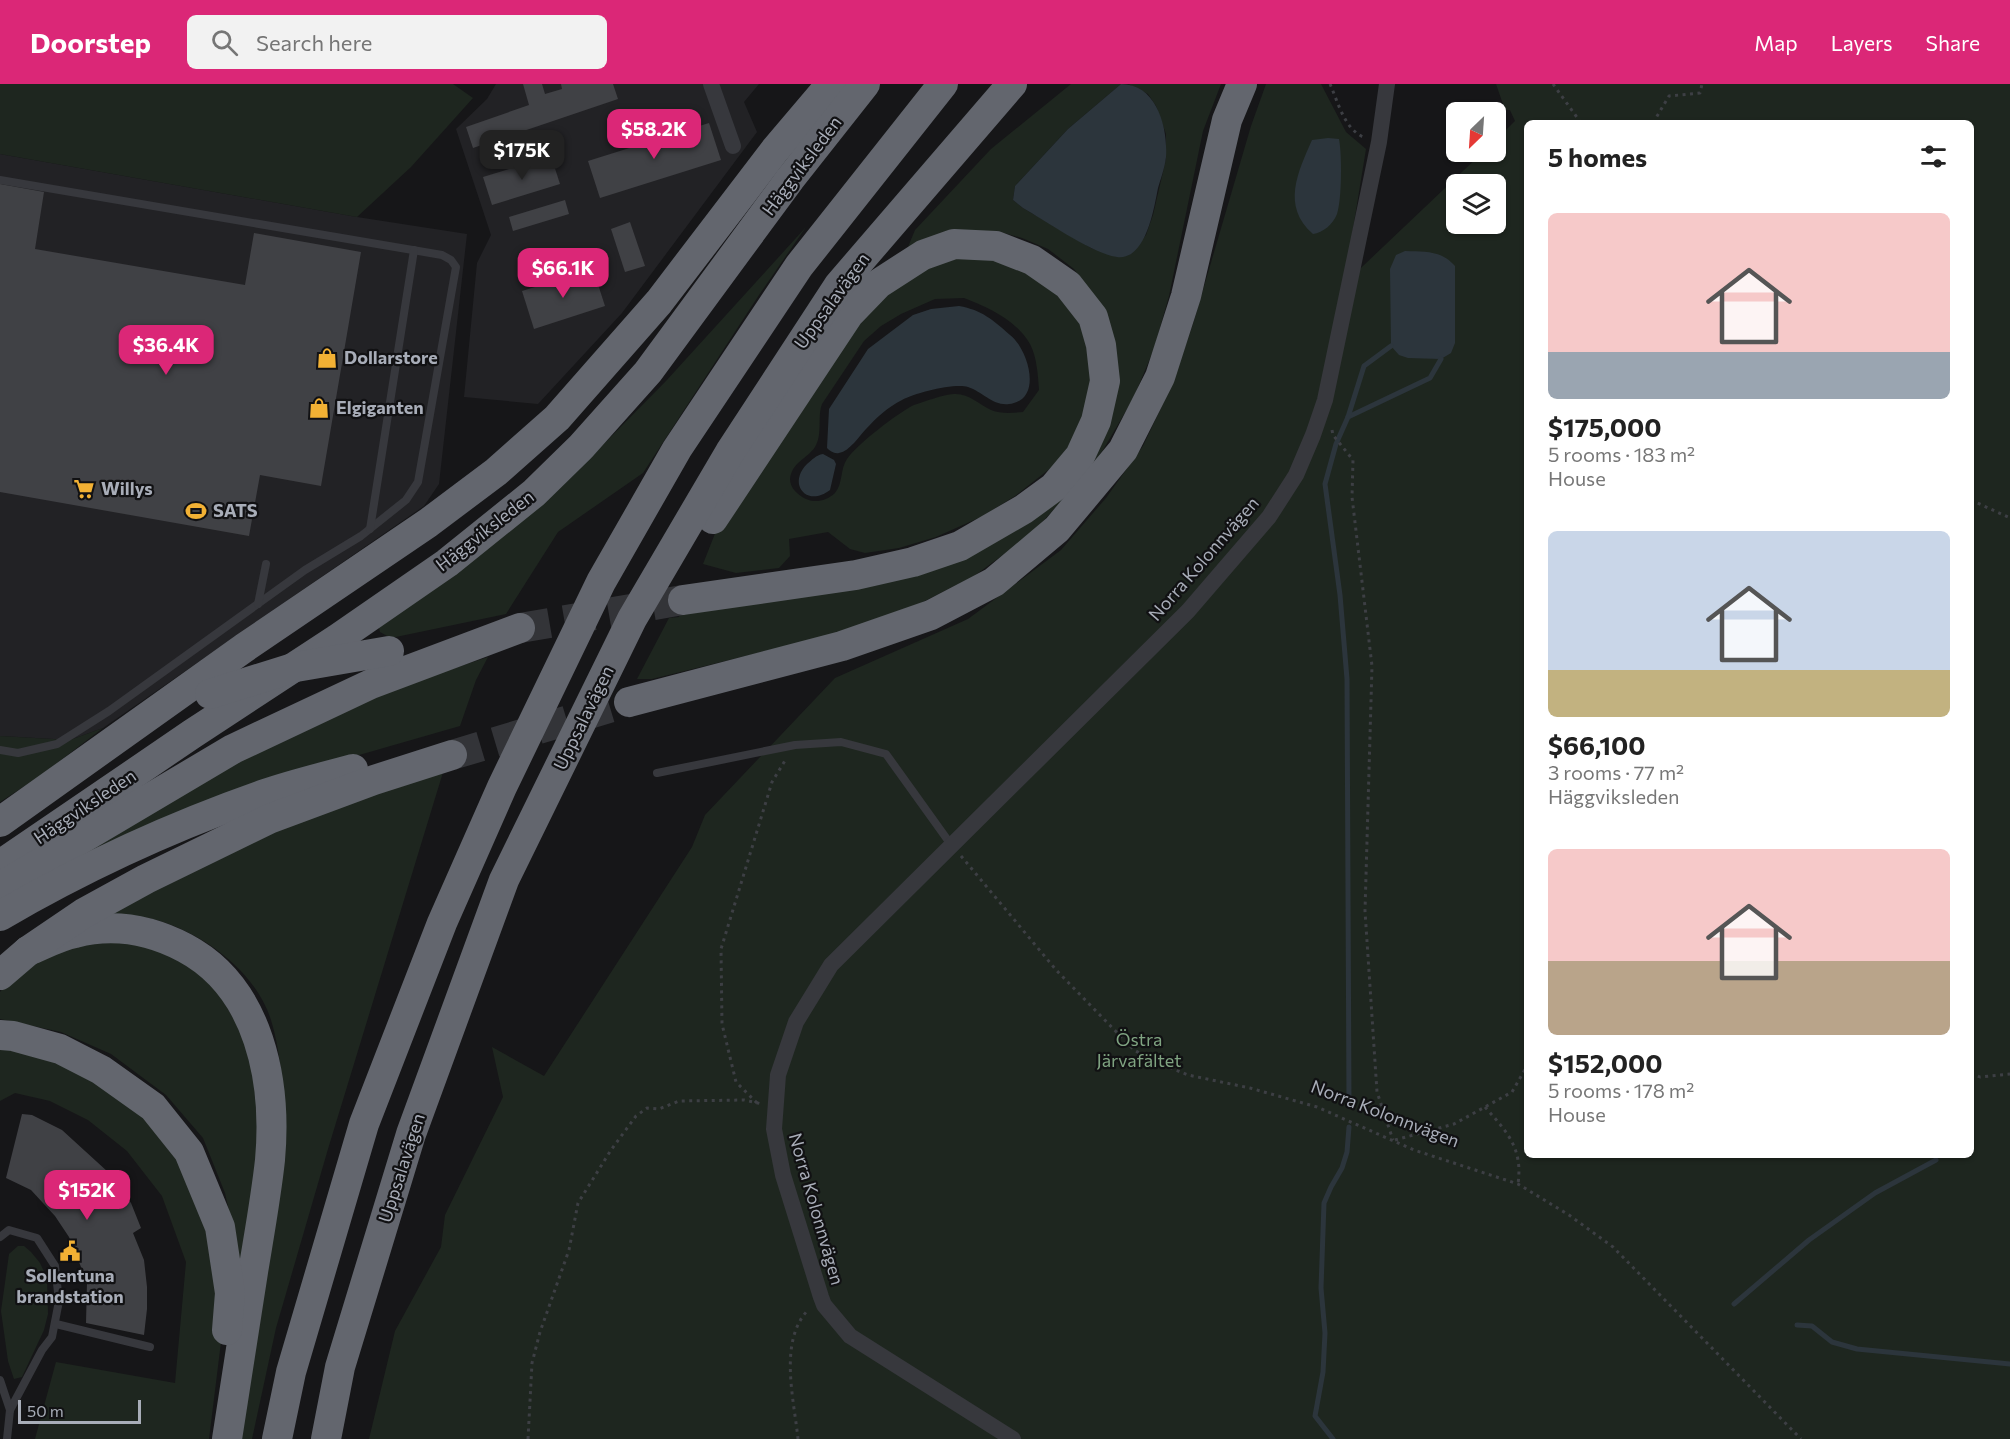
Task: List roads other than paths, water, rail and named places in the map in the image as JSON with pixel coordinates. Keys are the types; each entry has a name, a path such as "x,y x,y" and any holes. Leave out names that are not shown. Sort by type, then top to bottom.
{"highway":[{"path":"0,822 243,648 428,523 496,472 557,418 659,302 775,150 831,84"},
{"name":"Häggviksleden","path":"0,865 401,595 447,563 534,494 648,372 790,179 865,84"},
{"path":"277,1439 291,1372 364,1124 446,912 502,787 601,582 677,448 799,266 943,84"},
{"name":"Uppsalavägen","path":"326,1439 340,1367 411,1134 504,880 632,618 737,442 839,285 1012,84"},
{"path":"629,702 842,646 931,615 994,582 1058,529 1123,450 1160,377 1186,296 1227,120 1242,84"},
{"path":"504,880 693,550 849,314 878,284 923,255 954,244 996,246 1032,260 1068,285 1093,317 1101,345 1105,381 1096,421 1080,456 1053,487 1024,509 960,546 913,562 856,575 683,600"},
{"path":"0,887 232,748 371,684 520,628 296,667 210,694 113,740"},
{"path":"0,916 62,880 126,849 204,816 267,794 458,746 269,819 146,879 84,914 28,951 0,975"},
{"path":"0,815 48,787"},
{"path":"28,951 74,933 104,928 140,931 168,940 194,953 219,973 238,996 253,1026 264,1058 270,1108 270,1158 227,1439"},
{"path":"0,1035 13,1036 60,1049 101,1070 153,1107 189,1152 220,1227 230,1293 219,1439"}],"street":[{"path":"711,84 733,146"},
{"name":"Norra Kolonnvägen","path":"1013,1439 850,1336 824,1305 783,1175 774,1129 778,1075 796,1022 831,965 1188,611 1269,517 1296,475 1325,400 1379,142 1387,84"}],"lane":[{"path":"0,180 442,255 451,260 456,267 418,482 406,500 361,536 305,570 109,711 57,744 18,753 0,750"},
{"path":"370,528 414,250"},
{"path":"258,604 266,564"},
{"path":"657,773 795,745 841,742 886,754 952,846"},
{"path":"0,1237 9,1230 37,1239 55,1266 59,1301 52,1337 42,1350 10,1410 7,1439"},
{"path":"56,1324 150,1347"},
{"path":"0,1380 10,1410"}],"waterway":[{"path":"1349,1104 1347,679 1340,595 1325,484 1336,444 1348,417 1364,366 1391,346"},
{"path":"1348,417 1430,378 1441,359"},
{"path":"1333,1439 1315,1416 1323,1372 1325,1333 1321,1288 1324,1203 1342,1168 1347,1152 1349,1127"},
{"path":"1734,1304 1809,1240 1875,1193 1936,1160"},
{"path":"1797,1325 1812,1326 1832,1342 1857,1349 2010,1364"}],"tunnel":[{"path":"520,628 683,600"},
{"path":"452,755 629,702"}],"place":[{"name":"Dollarstore","path":"327,358"},
{"name":"Elgiganten","path":"319,408"},
{"name":"Willys","path":"84,489"},
{"name":"SATS","path":"196,511"},
{"name":"Sollentuna brandstation","path":"70,1251"}],"park label":[{"name":"Östra Järvafältet","path":"1139,1050"}]}
